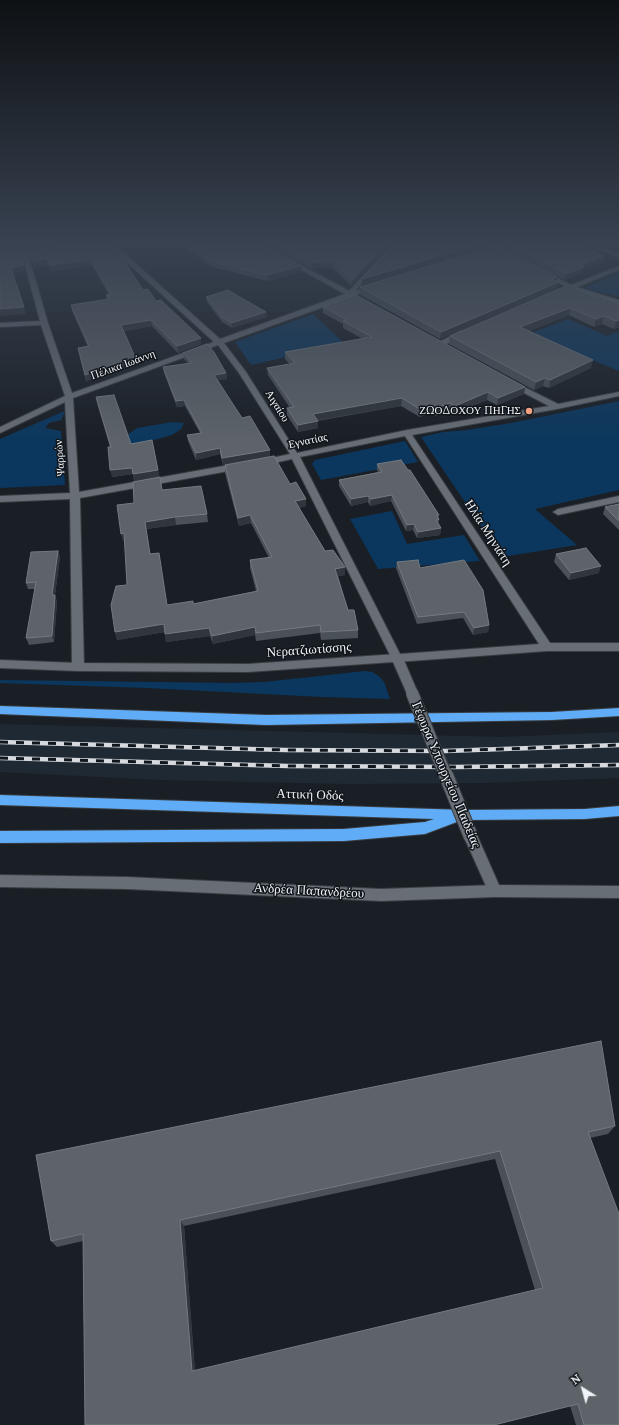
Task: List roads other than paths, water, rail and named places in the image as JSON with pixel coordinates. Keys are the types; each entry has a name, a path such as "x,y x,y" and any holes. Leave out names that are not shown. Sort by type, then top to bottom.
{"highway":[{"path":"0,710 266,720 552,716 619,712"},
{"name":"Αττική Οδός","path":"0,800 464,815 585,814 619,811"},
{"path":"0,837 344,835 425,828 464,815"}],"street":[{"name":"Ψαρρών","path":"41,312 69,398 75,496 78,667"},
{"name":"Αιγαίου","path":"185,312 219,342 242,372 295,456 397,658"},
{"name":"Πέλικα Ιωάννη","path":"0,430 69,398 301,312"},
{"path":"0,325 44,323"},
{"path":"441,343 470,330"},
{"path":"502,377 557,406"},
{"name":"Εγνατίας","path":"0,499 75,496 295,456 407,432 619,394"},
{"name":"Ηλία Μηνιάτη","path":"407,432 546,648"},
{"path":"558,512 619,499"},
{"name":"Νερατζιωτίσσης","path":"0,664 78,667 248,668 546,648 619,647"},
{"name":"Γέφυρα Υπουργείου Παιδείας","path":"397,658 495,891"},
{"name":"Ανδρέα Παπανδρέου","path":"0,881 127,883 381,895 495,891 619,892"}],"railway":[{"path":"0,742 285,750 445,751 619,745"},
{"path":"0,758 288,766 454,767 619,765"}],"place":[{"name":"ΖΩΟΔΟΧΟΥ ΠΗΓΗΣ","path":"529,411"}]}
